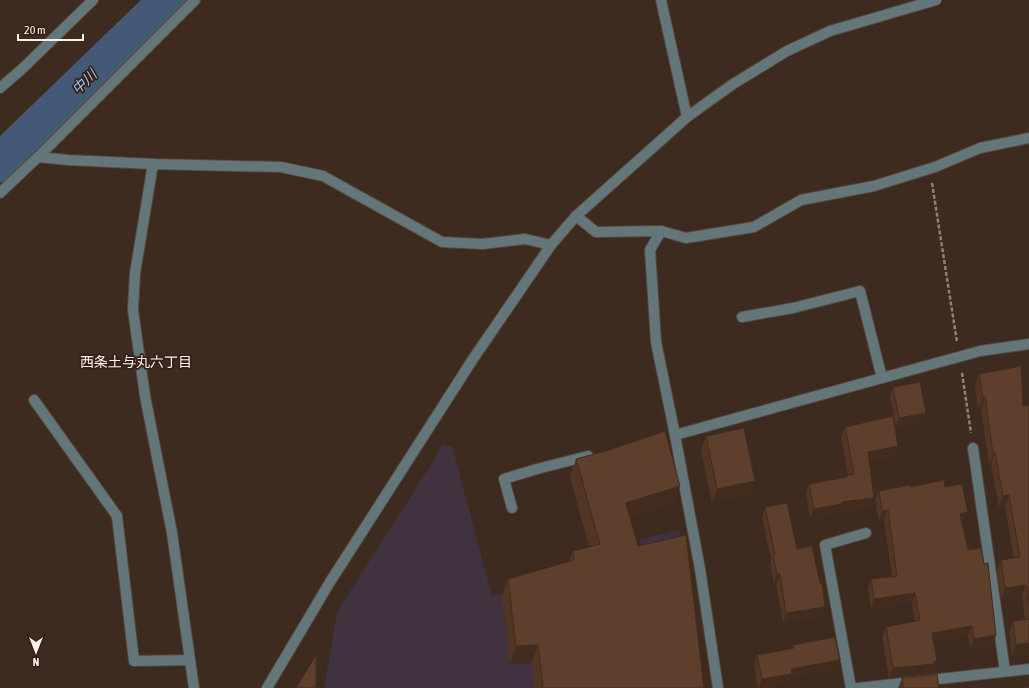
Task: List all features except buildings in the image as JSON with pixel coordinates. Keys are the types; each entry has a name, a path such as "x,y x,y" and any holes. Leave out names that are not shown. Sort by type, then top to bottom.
{"street":[{"path":"0,88 22,69 92,0"},
{"path":"0,193 196,0"},
{"path":"661,0 687,117"},
{"path":"267,688 330,582 473,359 551,245 576,216 687,117 733,84 780,55 830,31 936,0"},
{"path":"576,216 596,232 661,231 686,238 754,227 801,200 874,186 929,169 980,148 1029,138"},
{"path":"38,157 153,164 280,167 323,176 442,242 483,244 525,239 551,245"},
{"path":"153,164 135,272 132,310 145,396 172,532 194,688"},
{"path":"661,231 650,250 656,342 672,436 700,569 718,688"},
{"path":"742,317 793,308 860,291 882,378"},
{"path":"672,436 960,356 980,351 1029,344"},
{"path":"34,400 117,516 134,661 190,660"},
{"path":"973,448 1006,671"},
{"path":"512,508 504,479 598,454"},
{"path":"851,688 825,545 866,533"},
{"path":"858,688 1029,668"}],"path":[{"path":"929,169 960,356 973,448"}],"shaded area":[{"path":"442,445 452,446 492,596 565,576 642,549 639,540 679,530 688,567 700,688 324,688 337,612 434,460"}],"waterway":[{"name":"中川","path":"0,163 169,0"}],"district":[{"name":"西条土与丸六丁目","path":"136,362"}]}
